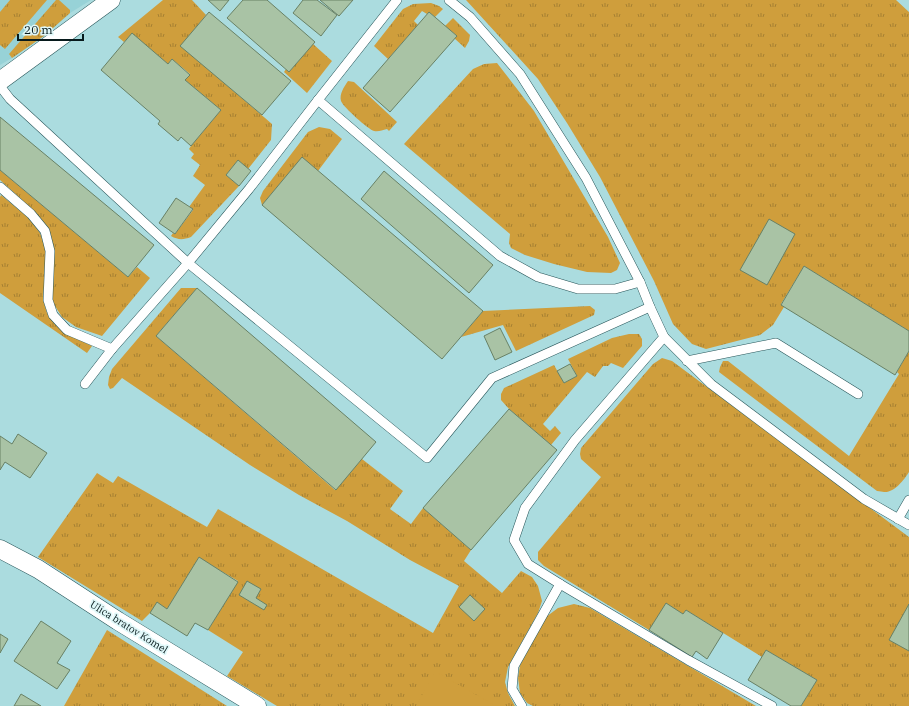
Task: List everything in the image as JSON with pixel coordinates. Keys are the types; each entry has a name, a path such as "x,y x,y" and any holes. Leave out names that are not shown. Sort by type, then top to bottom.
{"street":[{"path":"0,81 111,0"},
{"name":"Ulica bratov Komel","path":"0,549 38,568 118,621 257,706"}],"lane":[{"path":"85,384 112,349 188,263 249,189 397,0"},
{"path":"449,0 470,17 520,74 586,178 640,282 664,337 711,384 864,499 909,525"},
{"path":"0,86 7,96 188,263 427,458 492,378 650,306"},
{"path":"318,100 500,256 538,277 578,289 614,289 640,282"},
{"path":"0,187 31,214 45,231 50,251 48,300 53,315 67,330 112,349"},
{"path":"664,337 575,440 525,508 514,540 528,564 688,660 772,706"},
{"path":"687,361 776,343 858,394"},
{"path":"898,519 909,500"},
{"path":"522,706 512,689 514,666 560,584"}],"shaded area":[{"path":"0,0 91,0 70,13 44,36 0,65"}],"green space":[{"path":"10,0 47,0 5,49 0,45 0,12"},
{"path":"56,0 59,0 70,10 70,13 44,36 12,58 9,54"},
{"path":"163,0 192,0 206,15 181,46 272,124 271,140 248,169 238,160 226,175 239,186 191,237 183,239 178,239 171,236 173,233 175,234 193,210 189,207 205,185 193,176 200,165 191,158 194,154 189,149 221,110 185,80 190,74 172,59 168,64 132,34 124,42 118,37"},
{"path":"466,0 896,0 909,12 909,331 804,266 781,304 784,307 773,325 760,335 706,349 692,344 673,324 654,281 600,177 567,123 538,79"},
{"path":"431,3 443,9 435,17 429,12 427,14 422,11 414,21 418,25 388,59 374,46 403,9 413,4"},
{"path":"453,18 470,35 469,41 465,48 454,38 456,35 445,26"},
{"path":"313,44 332,61 307,93 284,72 286,69 289,72"},
{"path":"497,63 534,111 608,237 620,263 617,270 611,273 587,272 525,255 511,248 509,243 510,234 404,144 473,69 484,64"},
{"path":"348,81 354,82 397,122 389,131 387,129 377,131 371,130 346,108 341,101 341,96 342,91"},
{"path":"319,127 330,129 342,139 318,171 302,158 262,205 260,198 263,191 308,132"},
{"path":"0,170 128,277 137,267 150,278 102,336 76,327 62,317 53,303 52,285 54,256 48,232 35,212 0,180"},
{"path":"1,195 29,218 40,233 47,253 43,299 47,313 56,325 66,333 92,346 87,353 0,293"},
{"path":"181,288 197,288 156,336 335,490 362,459 403,491 390,509 411,524 423,508 471,550 464,561 502,593 521,571 532,577 538,586 542,601 538,613 508,667 505,682 508,693 515,706 277,706 227,676 243,652 208,630 238,581 199,558 167,609 157,603 142,621 38,557 97,473 113,483 118,476 207,527 218,509 433,633 459,586 410,560 347,521 299,495 250,465 122,378 113,388 110,389 108,385 112,369"},
{"path":"590,306 595,310 594,315 516,351 503,325 461,337 483,311"},
{"path":"629,334 639,334 642,339 642,346 623,368 611,363 608,366 603,366 595,377 587,372 543,424 550,431 555,426 561,433 551,445 509,409 501,400 501,394 504,388 554,365 564,383 577,376 568,359 612,338"},
{"path":"909,351 909,472 895,488 888,492 877,491 719,372 723,361 728,361 849,456 899,374 897,372"},
{"path":"662,358 672,361 909,537 909,706 801,706 817,680 766,650 762,657 686,610 683,614 666,604 649,630 544,566 538,560 538,552 601,477 581,459 581,448 653,364"},
{"path":"574,604 590,608 756,706 533,706 527,703 520,693 518,678 520,665 546,617 558,608"},
{"path":"107,630 227,706 64,706"},
{"path":"436,672 496,706 416,706"}],"building":[{"path":"208,0 229,0 220,11"},
{"path":"243,0 267,0 315,42 289,72 227,18"},
{"path":"303,0 317,0 337,15 321,36 293,13"},
{"path":"320,0 353,0 339,16"},
{"path":"209,12 291,81 262,115 180,46"},
{"path":"429,12 457,36 390,112 363,88"},
{"path":"132,33 168,64 172,59 190,75 185,80 221,110 191,146 181,137 178,141 158,124 160,121 101,70"},
{"path":"0,117 154,245 128,277 0,170"},
{"path":"302,157 483,311 442,359 262,205"},
{"path":"238,160 251,171 239,186 226,175"},
{"path":"384,171 493,265 469,293 361,199"},
{"path":"176,198 193,209 175,234 159,223"},
{"path":"769,219 795,234 767,285 740,270"},
{"path":"804,266 909,331 909,351 895,375 781,305"},
{"path":"197,288 376,442 336,490 156,336"},
{"path":"500,328 512,352 495,360 484,336"},
{"path":"570,364 577,376 564,383 557,371"},
{"path":"509,409 557,450 471,550 423,508"},
{"path":"18,434 47,453 30,478 5,462 0,470 0,436 12,444"},
{"path":"199,557 238,582 208,630 195,623 187,636 150,613 157,602 167,609"},
{"path":"247,581 261,589 256,598 267,605 264,610 239,595"},
{"path":"470,595 485,609 474,621 459,607"},
{"path":"666,603 683,614 686,610 723,633 707,659 696,651 692,657 649,630"},
{"path":"909,604 909,651 889,640"},
{"path":"41,621 71,641 57,663 70,670 57,689 14,661"},
{"path":"0,634 8,639 0,653"},
{"path":"766,650 817,680 801,706 791,706 748,680"},
{"path":"21,694 41,706 14,706"}]}
